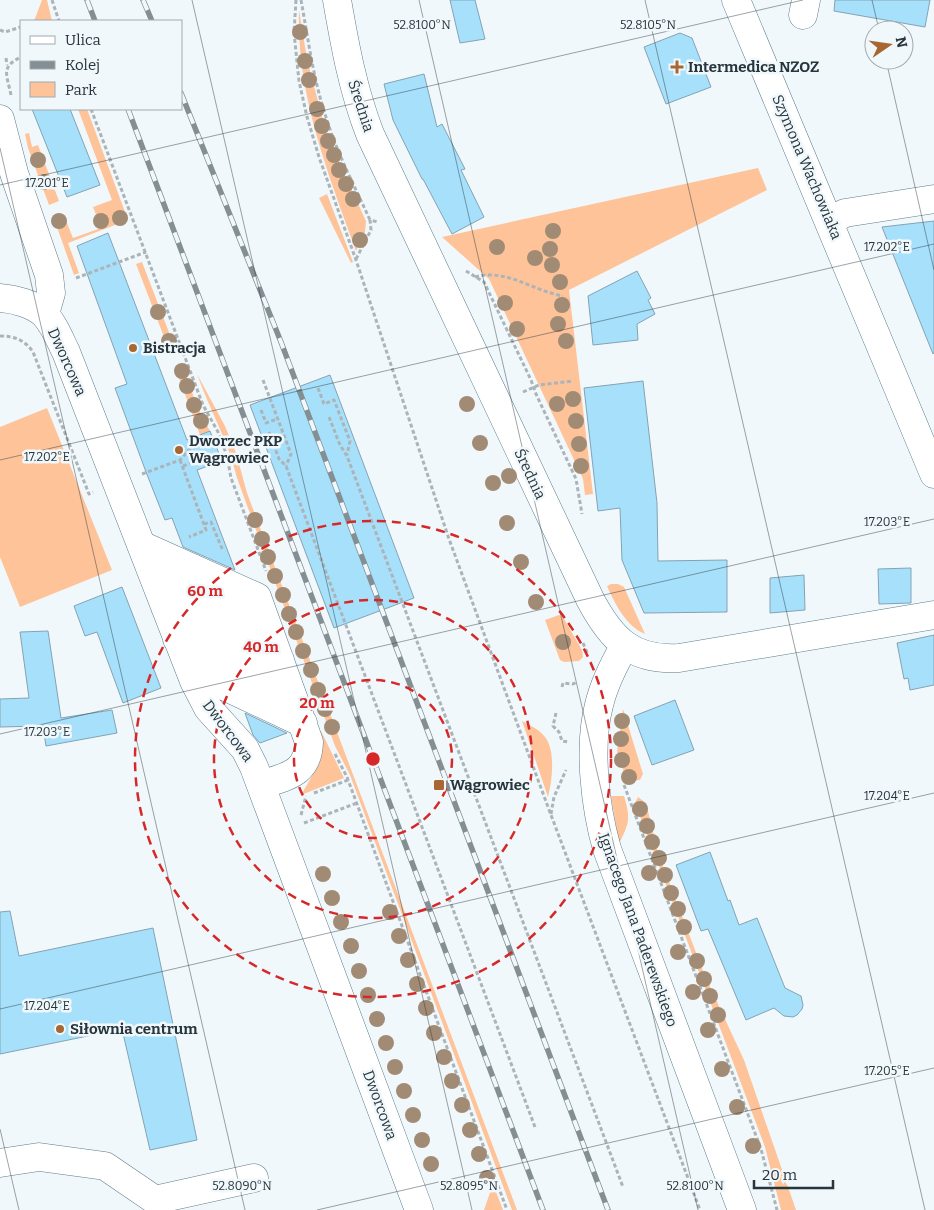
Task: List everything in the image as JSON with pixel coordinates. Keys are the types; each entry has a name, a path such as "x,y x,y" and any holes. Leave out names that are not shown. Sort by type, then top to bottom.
{"street":[{"name":"Średnia","path":"337,0 355,90 367,127 590,599 606,627 635,652 656,658 680,658 934,615"},
{"name":"Szymona Wachowiaka","path":"736,0 934,474"},
{"name":"Dworcowa","path":"0,120 14,173 49,275 51,293 45,314"},
{"path":"829,221 845,213 934,199"},
{"name":"Dworcowa","path":"0,298 15,300 45,314 66,352 190,670 208,708 245,749 261,785 419,1210"},
{"path":"140,545 257,597 309,742 307,759 302,767 295,772 261,785"},
{"path":"153,576 268,629"},
{"path":"165,607 280,660"},
{"path":"177,639 292,692"},
{"name":"Ignacego Jana Paderewskiego","path":"625,645 608,678 597,715 594,763 599,818 606,849 742,1210"},
{"path":"190,670 303,723"},
{"path":"0,1163 38,1156 105,1166 155,1200 254,1178"}],"path":[{"path":"52,0 59,20"},
{"path":"296,0 294,34 307,118 331,192 356,260 449,539 700,1210"},
{"path":"301,0 325,115 338,150 370,220 371,230 356,260"},
{"path":"0,30 5,32 20,27"},
{"path":"6,58 7,66"},
{"path":"370,220 378,222"},
{"path":"68,280 146,252"},
{"path":"459,267 484,282 576,479 582,518"},
{"path":"475,276 498,274 546,292 563,296"},
{"path":"0,336 17,339 28,345 33,352 89,494 97,491"},
{"path":"263,380 291,454 286,466"},
{"path":"520,387 522,392 534,387 573,381"},
{"path":"318,388 324,404 334,400 350,441 347,456"},
{"path":"261,410 266,423 277,419"},
{"path":"329,417 340,445 347,456 623,1187"},
{"path":"269,432 279,459 286,466 535,1126"},
{"path":"142,474 180,460 190,449 214,440"},
{"path":"183,466 204,458"},
{"path":"180,460 204,523 211,522 214,529"},
{"path":"255,566 263,563"},
{"path":"556,713 553,726 559,732 562,741 571,742"},
{"path":"551,815 554,797 568,766"},
{"path":"301,817 306,797 348,780"},
{"path":"624,783 761,1149 777,1210"},
{"path":"303,823 357,803"}],"green space":[{"path":"42,0 47,0 52,20 34,20"},
{"path":"299,10 307,59 325,128 366,221 365,232 356,251 325,163 308,103 299,41"},
{"path":"78,110 87,110 128,220 68,243 79,273 74,275 53,216 59,215 65,218 73,238 101,228 93,207 112,200"},
{"path":"29,133 32,147 38,145 59,201 49,205 28,148 25,134"},
{"path":"758,168 767,190 569,290 593,494 585,495 583,479 489,279 442,237"},
{"path":"327,194 353,262 351,263 319,198"},
{"path":"142,262 175,348 169,350 136,264"},
{"path":"182,364 197,406 210,431 200,435 175,367"},
{"path":"197,374 225,426 236,453 247,493 517,1210 512,1210 350,775 335,746 237,478 229,451"},
{"path":"47,408 112,570 20,607 0,557 0,427"},
{"path":"618,584 624,587 645,634 632,626 622,614 607,586"},
{"path":"559,615 563,617 582,650 583,657 579,661 564,662 560,660 545,620"},
{"path":"623,709 643,774 640,780 627,781 617,752"},
{"path":"522,721 535,728 545,737 551,750 551,783 548,797"},
{"path":"321,731 344,778 301,795 319,764 322,747"},
{"path":"611,796 624,796 628,810 627,826 619,844"},
{"path":"638,797 646,803 658,853 705,976 744,1060 796,1210 781,1210 765,1147 635,803"},
{"path":"493,1184 503,1210 484,1210"}],"building":[{"path":"450,0 475,0 485,39 460,43"},
{"path":"835,0 930,0 925,27 914,25 914,20 885,20 834,11"},
{"name":"Intermedica NZOZ","path":"680,33 692,38 711,87 666,104 644,47"},
{"path":"424,74 437,127 442,124 465,169 461,170 484,217 452,234 393,120 384,84"},
{"path":"32,110 70,110 100,185 67,197"},
{"path":"934,221 934,353 933,354 882,227"},
{"path":"108,233 187,440 210,431 222,461 197,470 235,570 183,547 172,518 165,520 146,472 115,388 127,384 77,246"},
{"path":"637,271 651,298 648,300 655,314 637,324 638,340 593,345 588,296"},
{"path":"330,375 414,598 334,628 250,405"},
{"path":"643,381 657,503 658,561 727,560 727,612 644,613 622,560 620,508 598,511 584,388"},
{"path":"911,568 911,603 879,604 878,569"},
{"path":"804,575 805,610 770,613 770,578"},
{"path":"122,587 161,688 123,703 97,632 85,636 74,606"},
{"path":"48,631 61,718 112,710 117,733 46,746 43,726 0,727 0,699 29,698 20,632"},
{"path":"934,635 934,685 910,690 908,678 904,679 897,643"},
{"path":"675,700 694,750 652,765 634,716"},
{"path":"245,713 287,733 260,743 253,735"},
{"path":"710,852 739,925 757,918 785,988 801,996 803,1005 797,1015 793,1017 784,1016 774,1008 746,1020 708,929 701,931 676,865"},
{"path":"10,911 19,956 153,928 197,1140 150,1150 122,1029 0,1054 0,912"}],"railway":[{"path":"87,0 95,20"},
{"path":"143,0 152,20"},
{"path":"182,95 281,342 608,1210"},
{"path":"128,110 543,1210"}],"place":[{"name":"Intermedica NZOZ","path":"677,67"},
{"name":"Bistracja","path":"133,348"},
{"name":"Dworzec PKP Wągrowiec","path":"179,450"},
{"name":"Wągrowiec","path":"439,785"},
{"name":"Siłownia centrum","path":"60,1029"}]}
